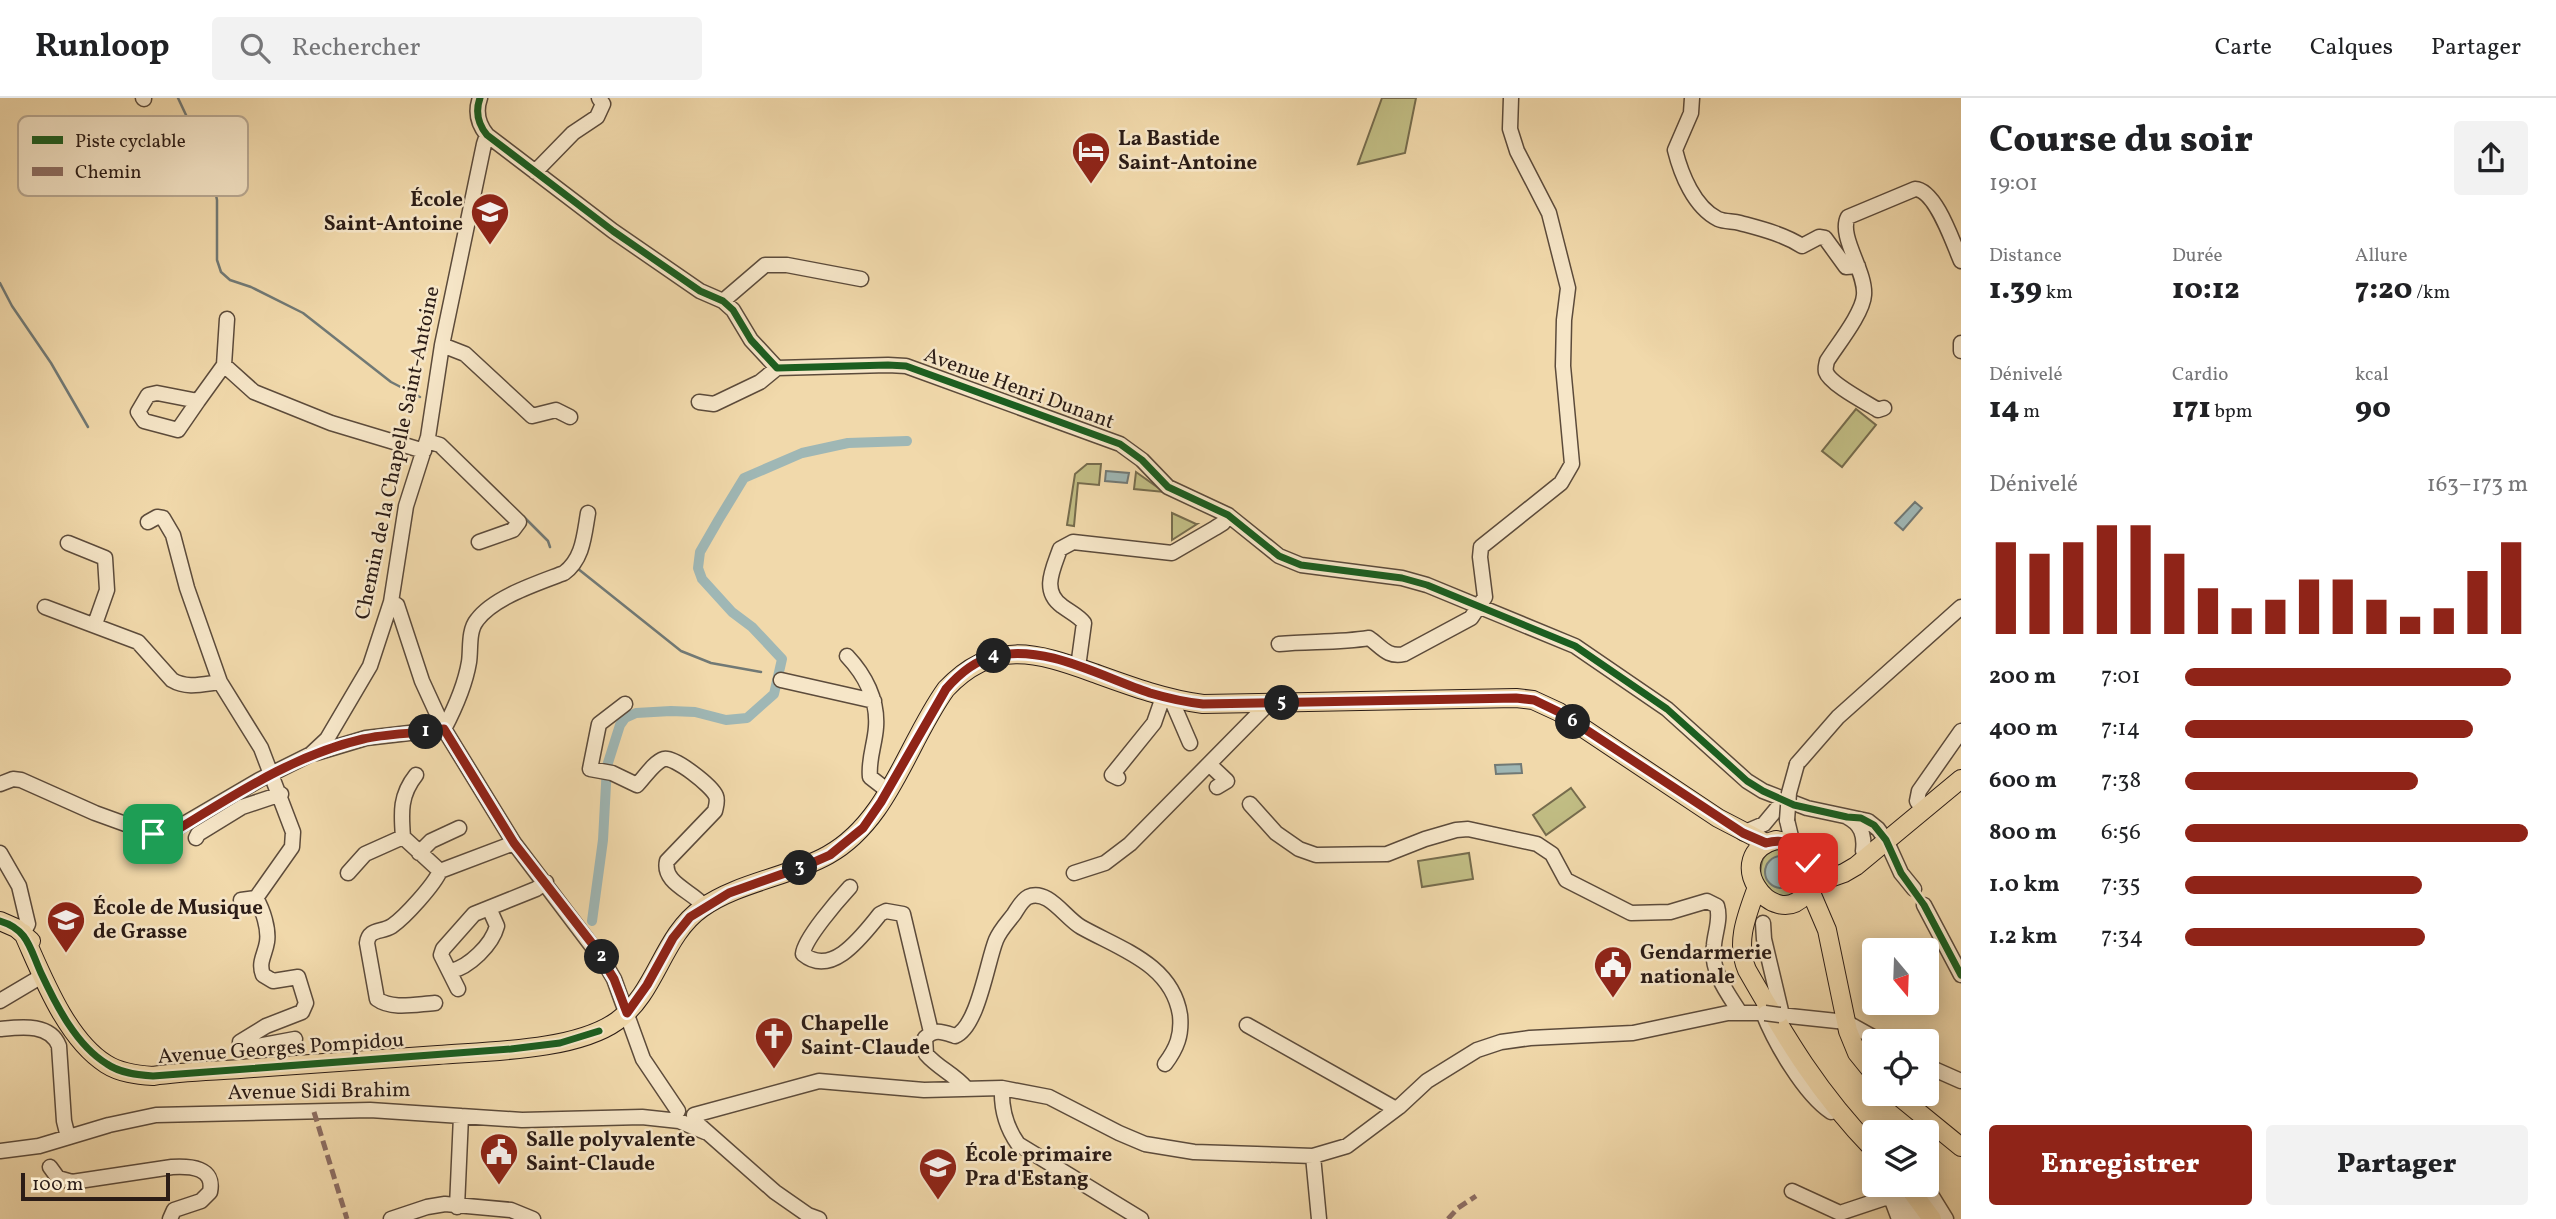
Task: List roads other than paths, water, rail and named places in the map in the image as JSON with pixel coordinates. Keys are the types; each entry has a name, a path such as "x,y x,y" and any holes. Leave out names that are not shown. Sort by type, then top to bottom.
{"main road":[{"path":"627,1013 647,985 673,938 690,917 729,893 830,855 863,828 888,791 940,697 958,676 970,667 993,657 1021,653 1043,656 1167,698 1203,704 1516,698 1534,700 1559,712 1718,818 1767,843"},
{"path":"1808,863 1825,868 1851,859 1916,816 1961,779"},
{"path":"1718,818 1744,848 1757,887 1764,897 1823,921"},
{"path":"1862,1136 1837,1111 1810,1075 1747,970 1741,947 1742,934 1755,922 1762,909 1804,896 1810,887 1850,870 1885,838"},
{"path":"1751,863 1755,852 1767,843 1782,841 1793,845 1808,863 1811,871 1810,887 1827,930 1846,1022 1857,1053 1862,1059"},
{"path":"1755,922 1757,887"},
{"name":"Avenue Georges Pompidou","path":"0,921 23,933 41,954 77,1020 92,1041 111,1058 140,1070 168,1074"},
{"name":"Avenue Georges Pompidou","path":"23,933 42,976 71,1027 95,1055 124,1072 153,1076 471,1053 560,1043 599,1031 627,1013"},
{"path":"42,976 48,976 66,1009 77,1020"},
{"path":"1911,1106 1961,1147"},
{"path":"1908,1197 1931,1219"}],"street":[{"path":"480,98 478,116 487,135 613,231 700,291 723,301 733,310 751,340 777,368 760,382 714,404 699,402"},
{"path":"535,172 573,133 597,117 603,104 599,98"},
{"path":"1279,644 1368,638 1396,656 1471,618 1485,597 1481,547 1561,483 1572,464 1563,366 1568,288 1549,213 1517,151 1510,129 1511,98"},
{"path":"1692,98 1691,113 1675,150 1687,185 1708,212 1720,220 1786,236 1802,246 1819,237 1825,238 1846,267 1858,267"},
{"name":"Chemin de la Chapelle Saint-Antoine","path":"0,784 13,779 21,780 95,813 153,834 165,835 311,754 327,739 370,666 391,602 405,506 426,446 442,345 487,135"},
{"path":"1884,408 1878,410 1828,376 1825,370 1827,361 1864,298 1864,285 1846,232 1845,223 1848,217 1915,189 1922,190 1929,195 1961,261"},
{"path":"723,301 765,265 787,265 861,279"},
{"path":"198,401 224,365 227,319"},
{"path":"1961,343 1961,351"},
{"path":"442,345 465,354 532,416 556,410 570,417"},
{"path":"224,365 254,392 331,423 426,446 440,446 519,522 513,530 480,542"},
{"name":"Avenue Henri Dunant","path":"777,368 906,366 1120,444 1131,451 1168,487 1228,515 1279,556 1301,565 1402,578 1453,595 1575,646 1667,709 1747,781 1763,791 1794,805 1868,821 1885,838"},
{"path":"444,729 461,692 469,664 471,634 477,620 505,599 572,568 581,549 588,513"},
{"path":"1077,667 1084,623 1058,604 1049,587 1060,549 1073,542 1172,553 1223,523 1228,515"},
{"path":"148,522 157,517 163,518 173,535 187,588 220,682 255,734 281,794 293,832 294,842 248,899 260,905 267,932 266,947 260,963 263,975 273,981 298,977 306,1003 302,1012 266,1026 240,1042 240,1046 242,1049 251,1048 295,1039"},
{"path":"68,543 105,558 107,590 95,624"},
{"path":"391,602 397,605 422,681 444,729 514,843 604,962 627,1013 643,1059 667,1105 710,1136 788,1202 819,1219"},
{"path":"45,607 138,642 178,684 220,682"},
{"path":"1767,843 1778,816 1780,794 1797,764 1838,717 1961,607"},
{"path":"847,656 857,667 874,701 876,725 870,777 888,791"},
{"path":"781,680 874,701"},
{"path":"1167,698 1190,743"},
{"path":"1118,778 1112,775 1154,723 1167,698"},
{"path":"625,704 599,724 590,769 606,772 636,785 662,760 669,758 677,761 715,793 718,803 715,811 667,861 665,869 668,877 705,906"},
{"path":"1074,873 1105,863 1130,844 1268,704"},
{"path":"311,754 366,738 444,729"},
{"path":"1916,816 1919,790 1961,731"},
{"path":"1209,764 1227,781 1217,787"},
{"path":"416,775 405,791 401,804 403,837 440,871"},
{"path":"196,838 198,834 242,807 281,794"},
{"path":"1250,804 1276,833 1299,849 1316,855 1387,854 1425,839 1468,829 1537,844 1552,854 1566,880 1632,914 1670,912 1707,901 1713,903 1717,906 1719,918 1712,960 1739,1012"},
{"path":"1743,833 1778,816"},
{"path":"1778,816 1793,845"},
{"path":"1847,817 1862,830 1863,851"},
{"path":"419,853 431,841 459,828"},
{"path":"348,873 365,854 403,837"},
{"path":"1885,838 1901,873 1914,889"},
{"path":"435,1003 392,1005 377,999 368,937 373,931 393,925 435,882 440,871 514,843"},
{"path":"0,853 19,886 28,924 23,933"},
{"path":"458,989 441,955 443,949 474,914 536,889 546,882"},
{"path":"850,887 826,914 808,940 803,954 814,962 835,958 852,946 880,914 886,911 903,914 931,1032"},
{"path":"966,1088 958,1078 943,1070 926,1054 925,1038 931,1032 938,1031 955,1036 965,1029 997,937 1028,897 1042,896 1050,900 1067,918 1125,949 1169,983 1176,999 1181,1024 1180,1038 1165,1064"},
{"path":"1924,905 1961,975"},
{"path":"451,971 461,969 495,934 497,926 489,908"},
{"path":"1755,922 1764,939 1776,1013 1777,1043 1822,1106 1830,1112 1837,1111"},
{"path":"0,1000 42,976"},
{"name":"Avenue Sidi Brahim","path":"0,1151 39,1146 109,1125 156,1115 383,1110 522,1119 683,1115 719,1109 819,1081 924,1090 1002,1088 1049,1097 1145,1144 1194,1152 1313,1156 1347,1146 1450,1065 1477,1050 1501,1042 1653,1030 1739,1012 1776,1013 1846,1022"},
{"path":"1846,1022 1862,1031"},
{"path":"1247,1025 1396,1109"},
{"path":"0,1029 41,1028 56,1037 68,1138"},
{"path":"943,1070 946,1089"},
{"path":"1939,1071 1961,1081"},
{"path":"651,1073 683,1115"},
{"path":"1002,1088 1002,1108 1010,1133 1018,1144 1141,1219"},
{"path":"710,1136 719,1109"},
{"path":"457,1207 461,1116"},
{"path":"1313,1156 1319,1219"},
{"path":"50,1167 58,1178 72,1182 172,1167 188,1166 203,1170 210,1180 211,1192 201,1201 174,1210 170,1219"},
{"path":"1792,1191 1840,1213 1878,1197"},
{"path":"1895,1197 1893,1203 1899,1219"},
{"path":"1904,1197 1916,1219"},
{"path":"1932,1197 1946,1219"},
{"path":"391,1219 436,1205 519,1212 533,1219"}],"water":[{"path":"1106,471 1129,473 1127,483 1105,481"},
{"path":"1915,502 1922,508 1903,530 1895,523"},
{"path":"1521,764 1522,773 1496,774 1495,765"},
{"path":"1781,856 1792,861 1797,872 1792,883 1781,888 1770,883 1765,872 1770,861"}],"waterway":[{"path":"178,98 186,116"},
{"path":"216,196 217,260 221,272 230,280 251,287 303,313 391,382 420,397"},
{"path":"0,283 88,427"},
{"path":"592,921 603,840 607,766 620,725 625,718 636,713 671,711 695,712 726,720 747,718 774,694 782,659 752,627 732,612 702,579 698,568 700,552 744,478 802,453 848,443 907,441"},
{"path":"523,516 548,541 550,547"},
{"path":"577,568 681,651 711,663 761,672"}],"place":[{"name":"La Bastide Saint-Antoine","path":"1091,185"},
{"name":"École Saint-Antoine","path":"490,246"},
{"name":"École de Musique de Grasse","path":"66,954"},
{"name":"Gendarmerie nationale","path":"1613,999"},
{"name":"Chapelle Saint-Claude","path":"774,1070"},
{"name":"Salle polyvalente Saint-Claude","path":"499,1186"},
{"name":"École primaire Pra d'Estang","path":"938,1201"}]}
